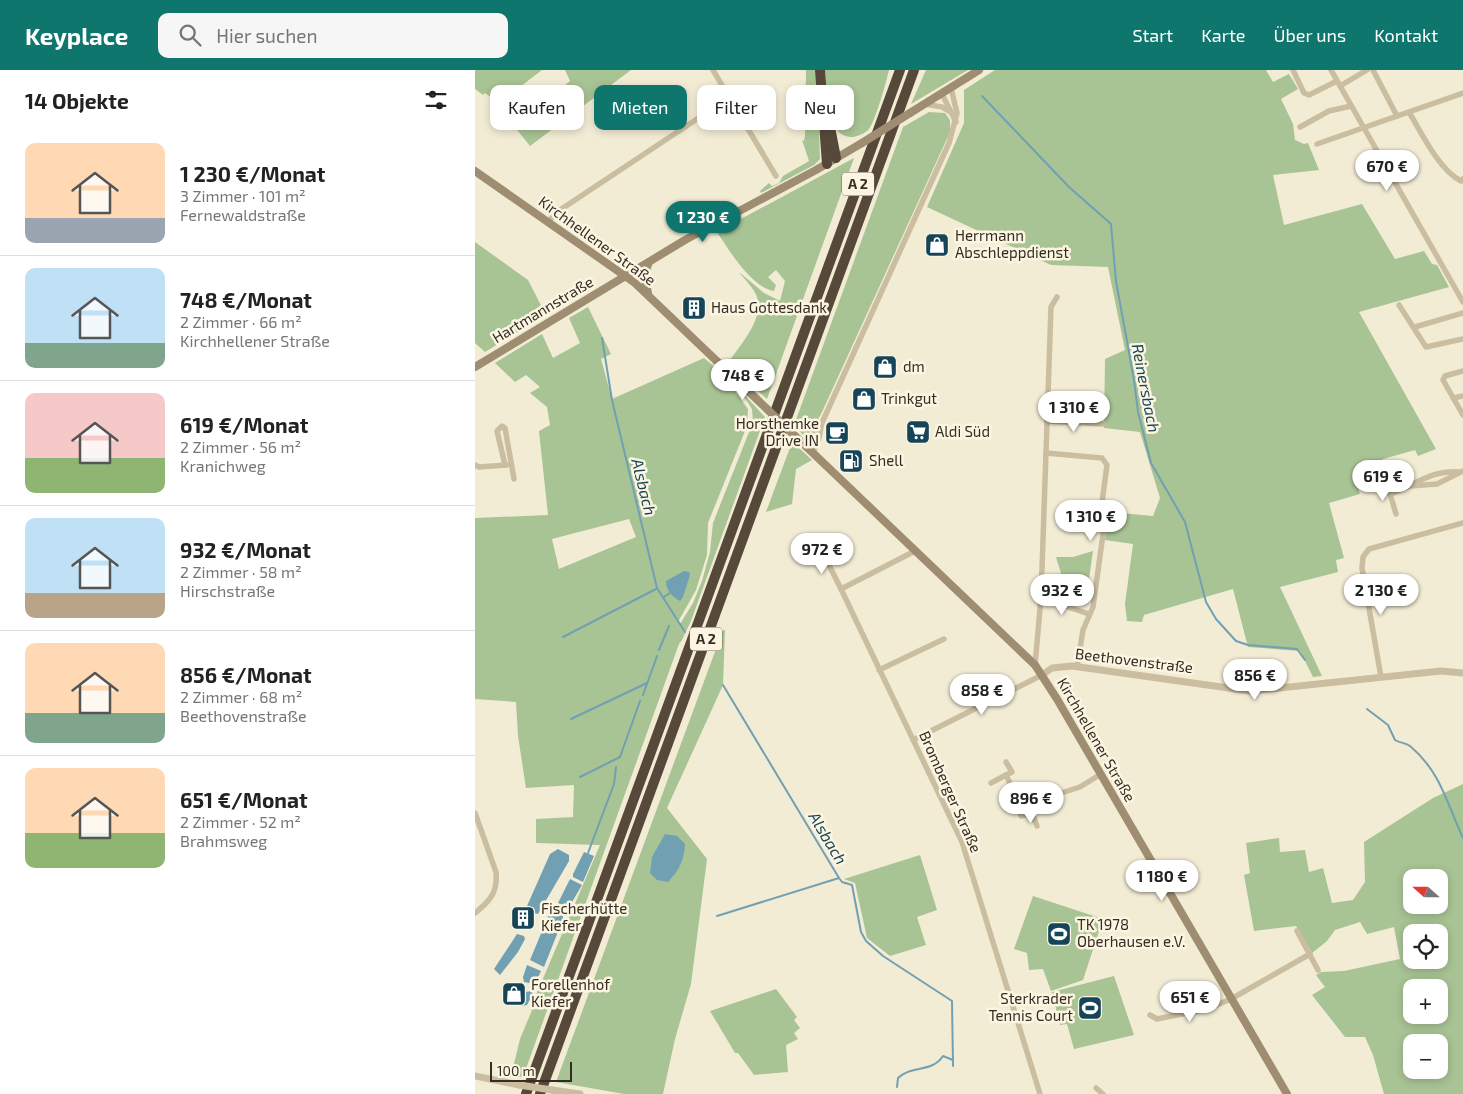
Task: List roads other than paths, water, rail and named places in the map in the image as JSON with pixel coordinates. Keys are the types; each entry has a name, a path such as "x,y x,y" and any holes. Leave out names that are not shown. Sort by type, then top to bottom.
{"highway":[{"path":"822,70 831,161"},
{"path":"877,132 874,123 891,70"},
{"name":"A 2","path":"526,1094 899,70"},
{"name":"A 2","path":"540,1094 914,70"}],"main road":[{"name":"Hartmannstraße","path":"475,367 649,261 862,143 979,70"},
{"name":"Kirchhellener Straße","path":"475,171 625,276 649,295 1035,665 1101,774 1287,1094"},
{"path":"649,261 644,281 649,295"}],"street":[{"path":"713,70 722,85"},
{"path":"1331,70 1463,302"},
{"path":"1295,71 1304,93 1309,96 1367,70"},
{"path":"1373,70 1397,116"},
{"path":"813,453 819,438 821,425 949,143 956,122 957,105 951,88"},
{"path":"1317,144 1463,93"},
{"path":"942,94 949,112 956,122"},
{"path":"925,104 942,107 949,112"},
{"path":"1301,127 1329,111 1351,106"},
{"path":"1409,112 1443,165 1452,176 1462,182"},
{"path":"549,222 555,214 697,118"},
{"path":"749,130 776,176"},
{"path":"1035,665 1041,598 1051,307 1057,297"},
{"path":"1399,305 1412,328 1463,313"},
{"path":"1415,327 1427,348 1463,339"},
{"path":"1463,371 1443,378 1463,416"},
{"path":"1048,394 1102,397"},
{"path":"1453,398 1463,396"},
{"path":"1047,421 1103,424"},
{"path":"804,445 821,425"},
{"path":"505,465 497,431 502,426 505,428 514,479"},
{"path":"1046,453 1102,458 1107,465 1101,510 1104,527 1093,607 1083,630 1077,667"},
{"path":"475,465 479,467 512,465"},
{"path":"1383,468 1396,514"},
{"path":"1390,494 1432,474 1461,471"},
{"path":"1410,486 1437,484 1461,471"},
{"path":"1381,678 1362,568 1365,551 1463,524"},
{"name":"Bromberger Straße","path":"822,551 962,842 1040,1094"},
{"path":"841,589 915,551"},
{"path":"1041,598 1089,614"},
{"path":"879,670 943,639"},
{"name":"Beethovenstraße","path":"1042,675 1052,668 1077,667 1250,691 1441,671 1463,672"},
{"path":"913,740 1042,675"},
{"path":"991,783 1012,772 1006,762"},
{"path":"1018,807 1080,786 1101,774"},
{"path":"1006,775 1019,802 1018,807 1021,816 1033,813"},
{"path":"1029,802 1037,826"},
{"path":"475,813 496,872 497,881 493,896 475,913"},
{"path":"1297,931 1318,970"},
{"path":"1150,1015 1157,1019 1203,1010 1231,999 1310,954"},
{"path":"475,1076 565,1093 580,1094"},
{"path":"1096,1088 1103,1094"}],"water":[{"path":"684,571 689,572 690,575 680,601 670,593 666,581"},
{"path":"665,834 677,836 685,844 680,865 668,882 657,880 650,873 652,857"},
{"path":"558,849 569,855 569,861 538,914 529,912 527,906 550,854"},
{"path":"584,852 594,856 583,882 573,877 573,874"},
{"path":"570,879 582,885 568,909 565,909 558,903"},
{"name":"Forellenhof Kiefer","path":"554,911 563,914 563,919 544,967 530,960 550,912"},
{"path":"517,934 524,936 525,939 518,952 500,975 494,969"},
{"path":"527,965 541,971 535,984 524,982 523,977"},
{"path":"532,991 533,994 527,1005 521,1006 519,1003 525,992"}],"waterway":[{"name":"Reinersbach","path":"982,96 1069,187 1111,224 1116,281 1138,412 1151,463 1185,522 1206,602 1216,619 1236,641 1248,645 1297,649 1305,660"},
{"name":"Alsbach","path":"602,338 612,400 657,588 685,632"},
{"path":"563,637 656,589"},
{"path":"664,597 670,593"},
{"path":"659,650 669,626"},
{"path":"643,695 657,656"},
{"path":"571,719 647,683"},
{"name":"Alsbach","path":"723,685 839,878 842,882 852,885 861,932 866,941 883,956 952,1001 953,1066"},
{"path":"580,777 620,757 640,701"},
{"name":"Reinersbach","path":"1367,709 1388,725 1395,740 1407,744 1421,756 1442,789 1463,838"},
{"path":"588,853 614,784 616,767"},
{"path":"717,916 839,878"},
{"name":"Alsbach","path":"897,1087 898,1078 909,1071 933,1065 943,1056 953,1060"}],"place":[{"name":"Herrmann Abschleppdienst","path":"937,245"},
{"name":"Haus Gottesdank","path":"694,308"},
{"name":"dm","path":"885,367"},
{"name":"Trinkgut","path":"864,399"},
{"name":"Aldi Süd","path":"918,432"},
{"name":"Horsthemke Drive IN","path":"837,433"},
{"name":"Shell","path":"851,461"},
{"name":"Fischerhütte Kiefer","path":"523,918"},
{"name":"TK 1978 Oberhausen e.V.","path":"1059,934"},
{"name":"Forellenhof Kiefer","path":"514,994"},
{"name":"Sterkrader Tennis Court","path":"1090,1008"}]}
